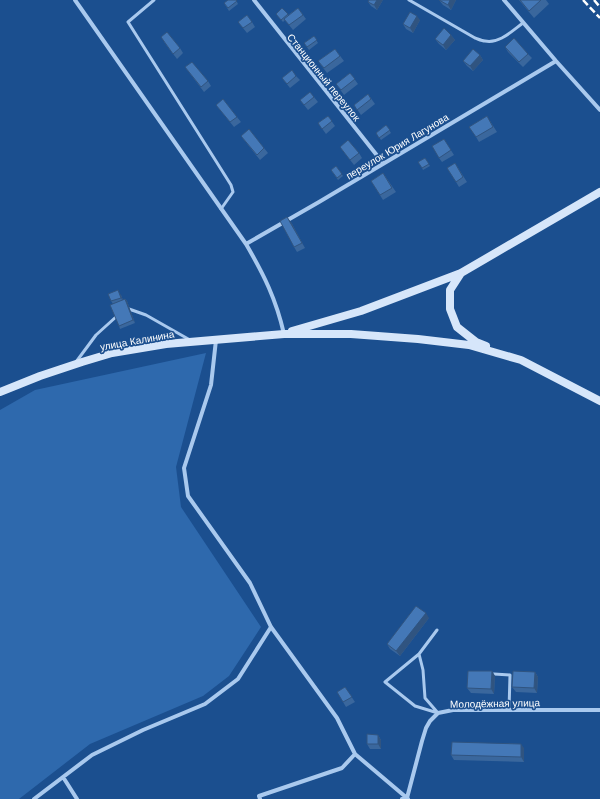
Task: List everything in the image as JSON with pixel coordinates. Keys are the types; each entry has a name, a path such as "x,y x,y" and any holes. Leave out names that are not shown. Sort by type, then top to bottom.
{"main road":[{"path":"284,334 361,311 461,273 600,192"},
{"path":"461,273 450,290 450,309 457,327 476,342 521,360 600,401"},
{"path":"284,334 351,334 418,339 469,345 521,360"},
{"name":"улица Калинина","path":"0,392 74,364 112,353 166,344 284,334"}],"street":[{"path":"75,0 246,244 272,294 280,316 284,334"},
{"name":"Станционный переулок","path":"254,0 383,163"},
{"path":"504,0 600,110"},
{"name":"переулок Юрия Лагунова","path":"246,244 556,61"},
{"path":"216,340 211,385 184,468 188,496 250,583 271,627 337,718 355,754 408,798"},
{"path":"34,799 92,755 143,730 206,704 238,679 271,627"},
{"name":"Молодёжная улица","path":"408,798 426,728 430,721 438,713 454,710 600,710"},
{"path":"260,799 259,796 342,768 355,754"},
{"path":"63,777 77,799"},
{"path":"402,799 408,798"}],"lane":[{"path":"154,0 128,22 230,185 233,192 221,209"},
{"path":"409,0 475,38 485,41 492,41 502,38 523,23"},
{"path":"74,364 96,335 116,317 130,309 146,315 193,342"},
{"path":"438,630 419,654 385,682 415,706 438,713"},
{"path":"419,654 423,670 425,698 438,713"},
{"path":"494,674 510,676 509,710"}],"shaded area":[{"path":"206,353 176,467 181,507 261,627 229,676 203,696 90,744 19,799 0,799 0,410 35,390"}],"building":[{"path":"228,0 237,1 228,8 224,3"},
{"path":"369,0 377,0 374,5 368,2"},
{"path":"439,0 450,0 448,5"},
{"path":"520,0 541,0 529,11"},
{"path":"282,8 288,14 281,20 276,14"},
{"path":"298,8 303,15 289,25 284,19"},
{"path":"410,12 417,16 410,28 403,24"},
{"path":"247,15 252,22 243,28 238,22"},
{"path":"444,28 451,35 443,45 435,39"},
{"path":"167,32 180,48 173,54 161,37"},
{"path":"314,36 317,40 307,47 304,43"},
{"path":"514,38 528,54 519,62 505,47"},
{"path":"335,49 340,56 324,68 318,61"},
{"path":"473,49 480,55 470,66 463,61"},
{"path":"192,62 208,81 201,87 185,67"},
{"path":"292,70 296,76 287,84 282,78"},
{"path":"350,73 355,79 341,90 336,84"},
{"path":"310,92 314,97 304,105 300,100"},
{"path":"368,94 371,99 357,110 354,105"},
{"path":"223,99 237,117 230,122 216,105"},
{"path":"328,116 332,121 322,129 318,123"},
{"path":"487,116 493,127 476,137 469,127"},
{"path":"386,125 390,130 379,138 376,133"},
{"path":"249,129 264,148 257,155 241,136"},
{"path":"444,139 451,150 439,158 432,146"},
{"path":"348,140 359,153 350,160 340,147"},
{"path":"425,158 429,164 422,168 418,162"},
{"path":"455,163 463,177 456,182 447,168"},
{"path":"336,166 342,174 337,178 331,170"},
{"path":"383,173 392,188 380,195 371,181"},
{"path":"287,217 302,243 294,247 280,221"},
{"path":"118,290 121,298 111,301 108,294"},
{"path":"125,299 133,320 119,326 110,305"},
{"path":"416,606 426,613 396,651 387,644"},
{"path":"468,671 492,671 491,689 467,688"},
{"path":"513,671 535,672 534,688 512,687"},
{"path":"345,687 352,697 343,702 337,692"},
{"path":"367,734 378,735 378,744 367,744"},
{"path":"452,742 521,744 521,757 451,755"}],"railway":[{"path":"583,0 600,18"},
{"path":"594,0 600,7"}]}
